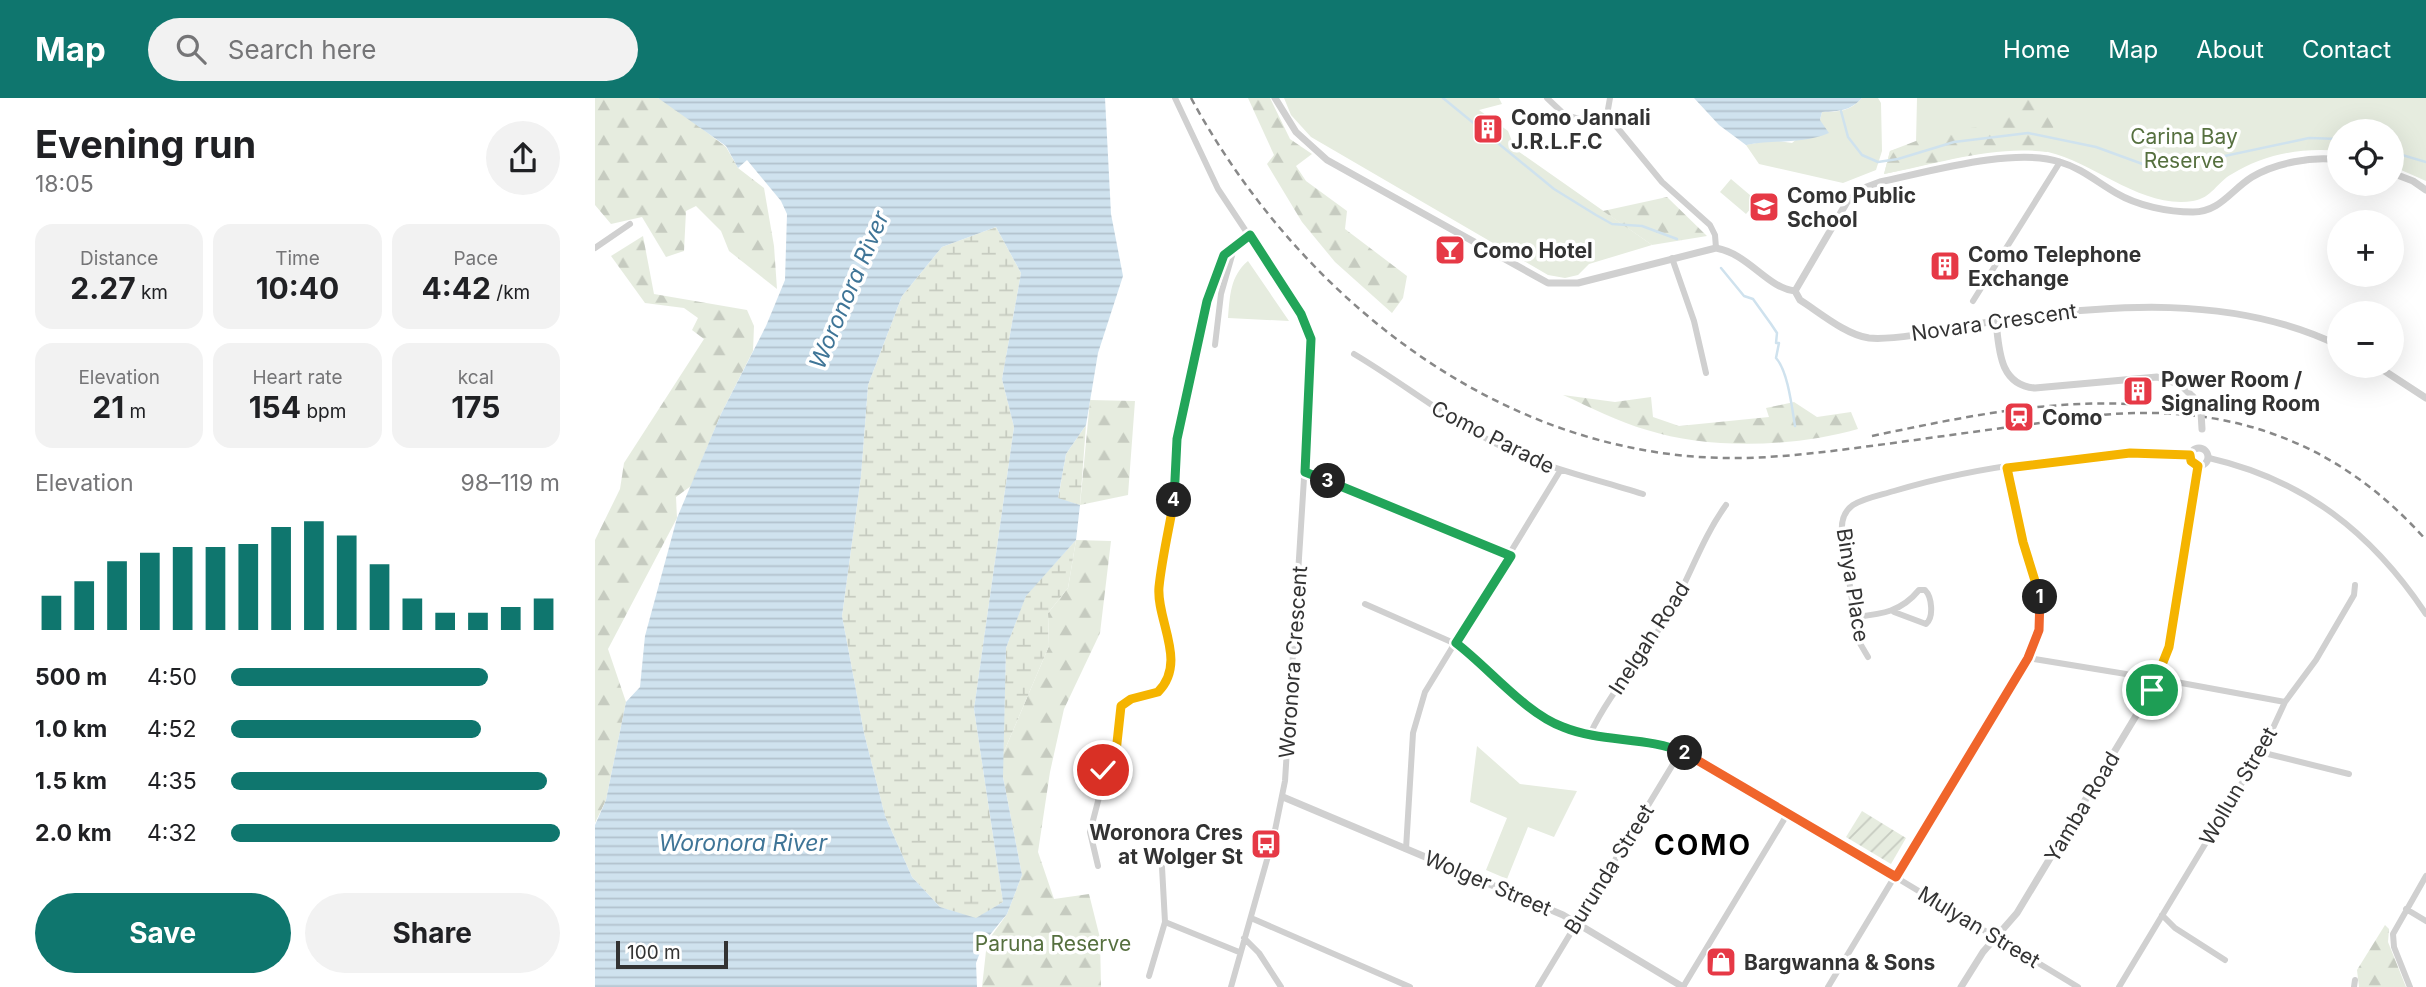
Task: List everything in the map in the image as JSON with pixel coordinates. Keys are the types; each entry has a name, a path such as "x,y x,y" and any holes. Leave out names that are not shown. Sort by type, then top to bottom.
{"street":[{"path":"1098,866 1090,832 1103,782 1107,782 1112,776 1121,706 1131,699 1158,692 1169,673 1169,645 1159,590 1174,499 1177,439 1207,301 1220,261 1235,245 1250,235 1218,190 1175,98"},
{"path":"1275,98 1296,132 1327,160 1548,283 1578,283 1716,248 1716,235 1710,225 1662,182 1607,115"},
{"path":"1547,98 1555,108 1579,120 1599,121 1607,115 1610,98"},
{"path":"1795,291 1847,202 1864,188 1880,182 2011,158 2035,157 2060,162 2129,200 2193,212 2213,208 2253,176 2278,166 2327,159"},
{"path":"1973,301 2060,162"},
{"path":"2404,177 2426,190"},
{"path":"595,248 630,224"},
{"name":"Woronora Crescent","path":"1231,987 1283,797 1312,362 1308,330 1250,235"},
{"path":"1215,345 1224,279 1235,245"},
{"name":"Novara Crescent","path":"1716,248 1736,253 1780,287 1795,291 1800,300 1867,338 2090,309 2185,309 2258,318 2292,327 2327,341"},
{"path":"1672,258 1694,321 1706,373"},
{"path":"1828,987 2028,658 2039,630 2040,599 2023,542 2007,468 2130,453 2190,455 2200,447 2201,412 2193,397 2181,385 2157,376 2035,388 2021,385 2004,368 1996,321"},
{"name":"Como Parade","path":"1354,354 1414,396 1490,440 1560,471 1643,494"},
{"path":"2395,378 2426,398"},
{"path":"2200,447 2207,452 2209,458"},
{"path":"2190,455 2191,461 2198,466 2204,465 2209,458"},
{"path":"2209,458 2285,486 2347,522 2386,559 2426,614"},
{"name":"Yamba Road","path":"1961,987 1976,962 2017,914 2160,676 2171,636 2198,466"},
{"name":"Binya Place","path":"1868,657 1859,645 1842,533 1846,513 1858,503 1925,482 2007,468"},
{"path":"1406,849 1413,733 1425,692 1511,556 1560,471"},
{"path":"1305,472 1511,556"},
{"name":"Inelgah Road","path":"1590,734 1602,709 1676,601 1705,537 1726,505"},
{"name":"Wollun Street","path":"2119,987 2260,752 2285,702 2316,660 2354,595 2355,584"},
{"path":"1856,617 1894,612 1919,590 1928,592 1931,616 1928,622 1922,624 1894,612"},
{"name":"Mulyan Street","path":"1364,604 1456,643 1548,721 1590,734 1681,751 2078,987"},
{"path":"2028,658 2126,674"},
{"path":"2160,676 2176,682 2285,702"},
{"name":"Burunda Street","path":"1538,987 1681,751"},
{"path":"2260,752 2349,774"},
{"name":"Wolger Street","path":"1283,797 1576,923 1683,987"},
{"path":"1683,987 1788,813"},
{"path":"1149,976 1165,922 1162,867"},
{"path":"2410,987 2394,947 2396,926 2426,876"},
{"path":"2406,909 2426,921"},
{"path":"2162,915 2175,928 2225,960"},
{"path":"1251,918 1410,987"},
{"path":"1165,922 1239,952"},
{"path":"1244,938 1259,953 1281,987"}],"green space":[{"path":"595,98 658,98 666,101 726,147 738,168 764,188 774,246 777,289 729,251 721,231 696,206 686,211 684,251 666,257 642,217 611,224 595,205"},
{"path":"1248,98 1270,98 1290,139 1312,154 1296,166 1306,181 1347,211 1345,229 1407,276 1403,298 1392,313 1335,262 1302,222 1267,164 1274,155"},
{"path":"1284,98 1499,98 1502,104 1479,110 1508,131 1515,149 1652,245 1589,264 1578,275 1565,278 1548,275 1311,137 1291,115"},
{"path":"1862,98 1878,98 1881,103 1882,151 1876,170 1843,183 1759,164 1746,145 1772,140 1792,143 1820,120 1822,112 1844,110"},
{"name":"Carina Bay Reserve","path":"1917,98 2426,98 2426,181 2404,171 2404,119 2327,119 2327,150 2298,151 2257,161 2227,177 2205,197 2174,202 2137,192 2066,158 2030,150 1989,152 1884,174 1890,151 1916,143"},
{"path":"2002,98 2061,98 2047,152 1986,153 1884,174 1890,151 1947,129 1993,127"},
{"path":"1731,179 1757,201 1746,214 1720,192"},
{"path":"1667,197 1707,236 1652,245 1603,211"},
{"path":"996,227 1021,273 1002,379 1014,427 974,709 1003,902 976,919 940,907 912,877 885,816 864,733 842,616 861,476 868,385 902,296 942,247"},
{"path":"643,236 654,294 747,310 754,326 753,351 721,414 691,486 676,497 677,518 608,649 626,702 606,800 595,823 595,540 620,489 624,463 704,339 692,330 698,318 684,308 645,303 611,256"},
{"path":"1248,261 1289,321 1228,318 1234,280"},
{"path":"1563,395 1615,402 1651,397 1653,417 1679,426 1769,417 1766,408 1794,402 1817,417 1851,412 1858,429 1807,440 1752,444 1698,441 1636,427"},
{"path":"1090,400 1135,401 1128,495 1080,505"},
{"path":"1086,425 1080,505 1058,499 1066,454"},
{"name":"Paruna Reserve","path":"1076,540 1111,541 1100,633 1064,709 1050,772 1038,852 1054,899 1089,894 1100,938 1101,987 982,987 987,942 1007,914 1022,875 1003,777 1003,754 1049,646 1048,613 1068,588"},
{"path":"1076,540 1068,588 1048,613 1049,646 1003,754 1006,648 1026,595"},
{"path":"1477,746 1520,784 1577,791 1554,837 1528,827 1507,879 1486,870 1507,818 1470,802"},
{"path":"1862,811 1906,838 1891,864 1846,837"},
{"path":"2385,925 2389,929 2388,942 2406,987 2359,987 2357,970"}],"water":[{"name":"Woronora River","path":"658,98 1105,98 1111,214 1123,276 1098,353 1086,425 1066,454 1058,498 1080,505 1076,540 1026,596 1006,648 1003,777 1022,875 1007,914 984,942 976,963 977,987 595,987 595,825 606,800 626,702 640,687 645,636 677,518 721,414 766,326 785,280 787,214 781,201 747,160 738,168 726,146","holes":["996,227 1021,273 1002,379 1014,427 974,709 1003,902 976,918 940,907 912,877 885,816 864,733 842,616 861,476 868,385 902,296 942,247"]},
{"path":"1694,98 1862,98 1844,110 1822,112 1820,120 1829,133 1808,139 1746,145 1719,125"}],"waterway":[{"path":"1443,98 1554,189 1596,215 1612,224 1642,226 1677,239"},
{"path":"1841,111 1848,137 1862,155 1878,162 1898,159 1954,142 2028,133 2096,147 2159,170 2309,138 2327,139"},
{"path":"2404,156 2426,162"},
{"path":"1721,268 1744,296 1753,299 1777,333 1776,343 1779,343 1776,358 1786,380 1795,426"}],"railway":[{"path":"1191,98 1235,169 1287,236 1345,296 1411,349 1482,393 1558,427 1638,449 1744,458 1825,452 2101,415 2149,413 2194,416 2238,423 2280,436 2319,454 2357,477 2392,506 2426,540"},
{"path":"1872,436 1968,417 2033,408 2098,403 2131,404"}],"place":[{"name":"Como Jannali J.R.L.F.C","path":"1488,129"},
{"name":"Como Public School","path":"1764,207"},
{"name":"Como Hotel","path":"1450,250"},
{"name":"Como Telephone Exchange","path":"1945,266"},
{"name":"Power Room / Signaling Room","path":"2138,391"},
{"name":"Como","path":"2019,417"},
{"name":"Woronora Cres at Wolger St","path":"1266,844"},
{"name":"Bargwanna & Sons","path":"1721,962"}],"district":[{"name":"COMO","path":"1703,845"}],"route":[{"path":"1103,770 1112,763 1116,752 1118,720 1123,703 1158,692 1167,681 1170,661 1168,633 1159,590 1174,499 1175,461 1181,419 1196,343 1220,261 1229,249 1250,235 1277,281 1301,314 1311,339 1305,472 1511,556 1456,643 1548,721 1581,732 1658,744 1681,751 1711,766 1896,877 2028,658 2039,630 2040,599 2023,542 2007,468 2130,453 2190,455 2191,461 2198,466 2176,604 2165,662 2152,690"}]}
